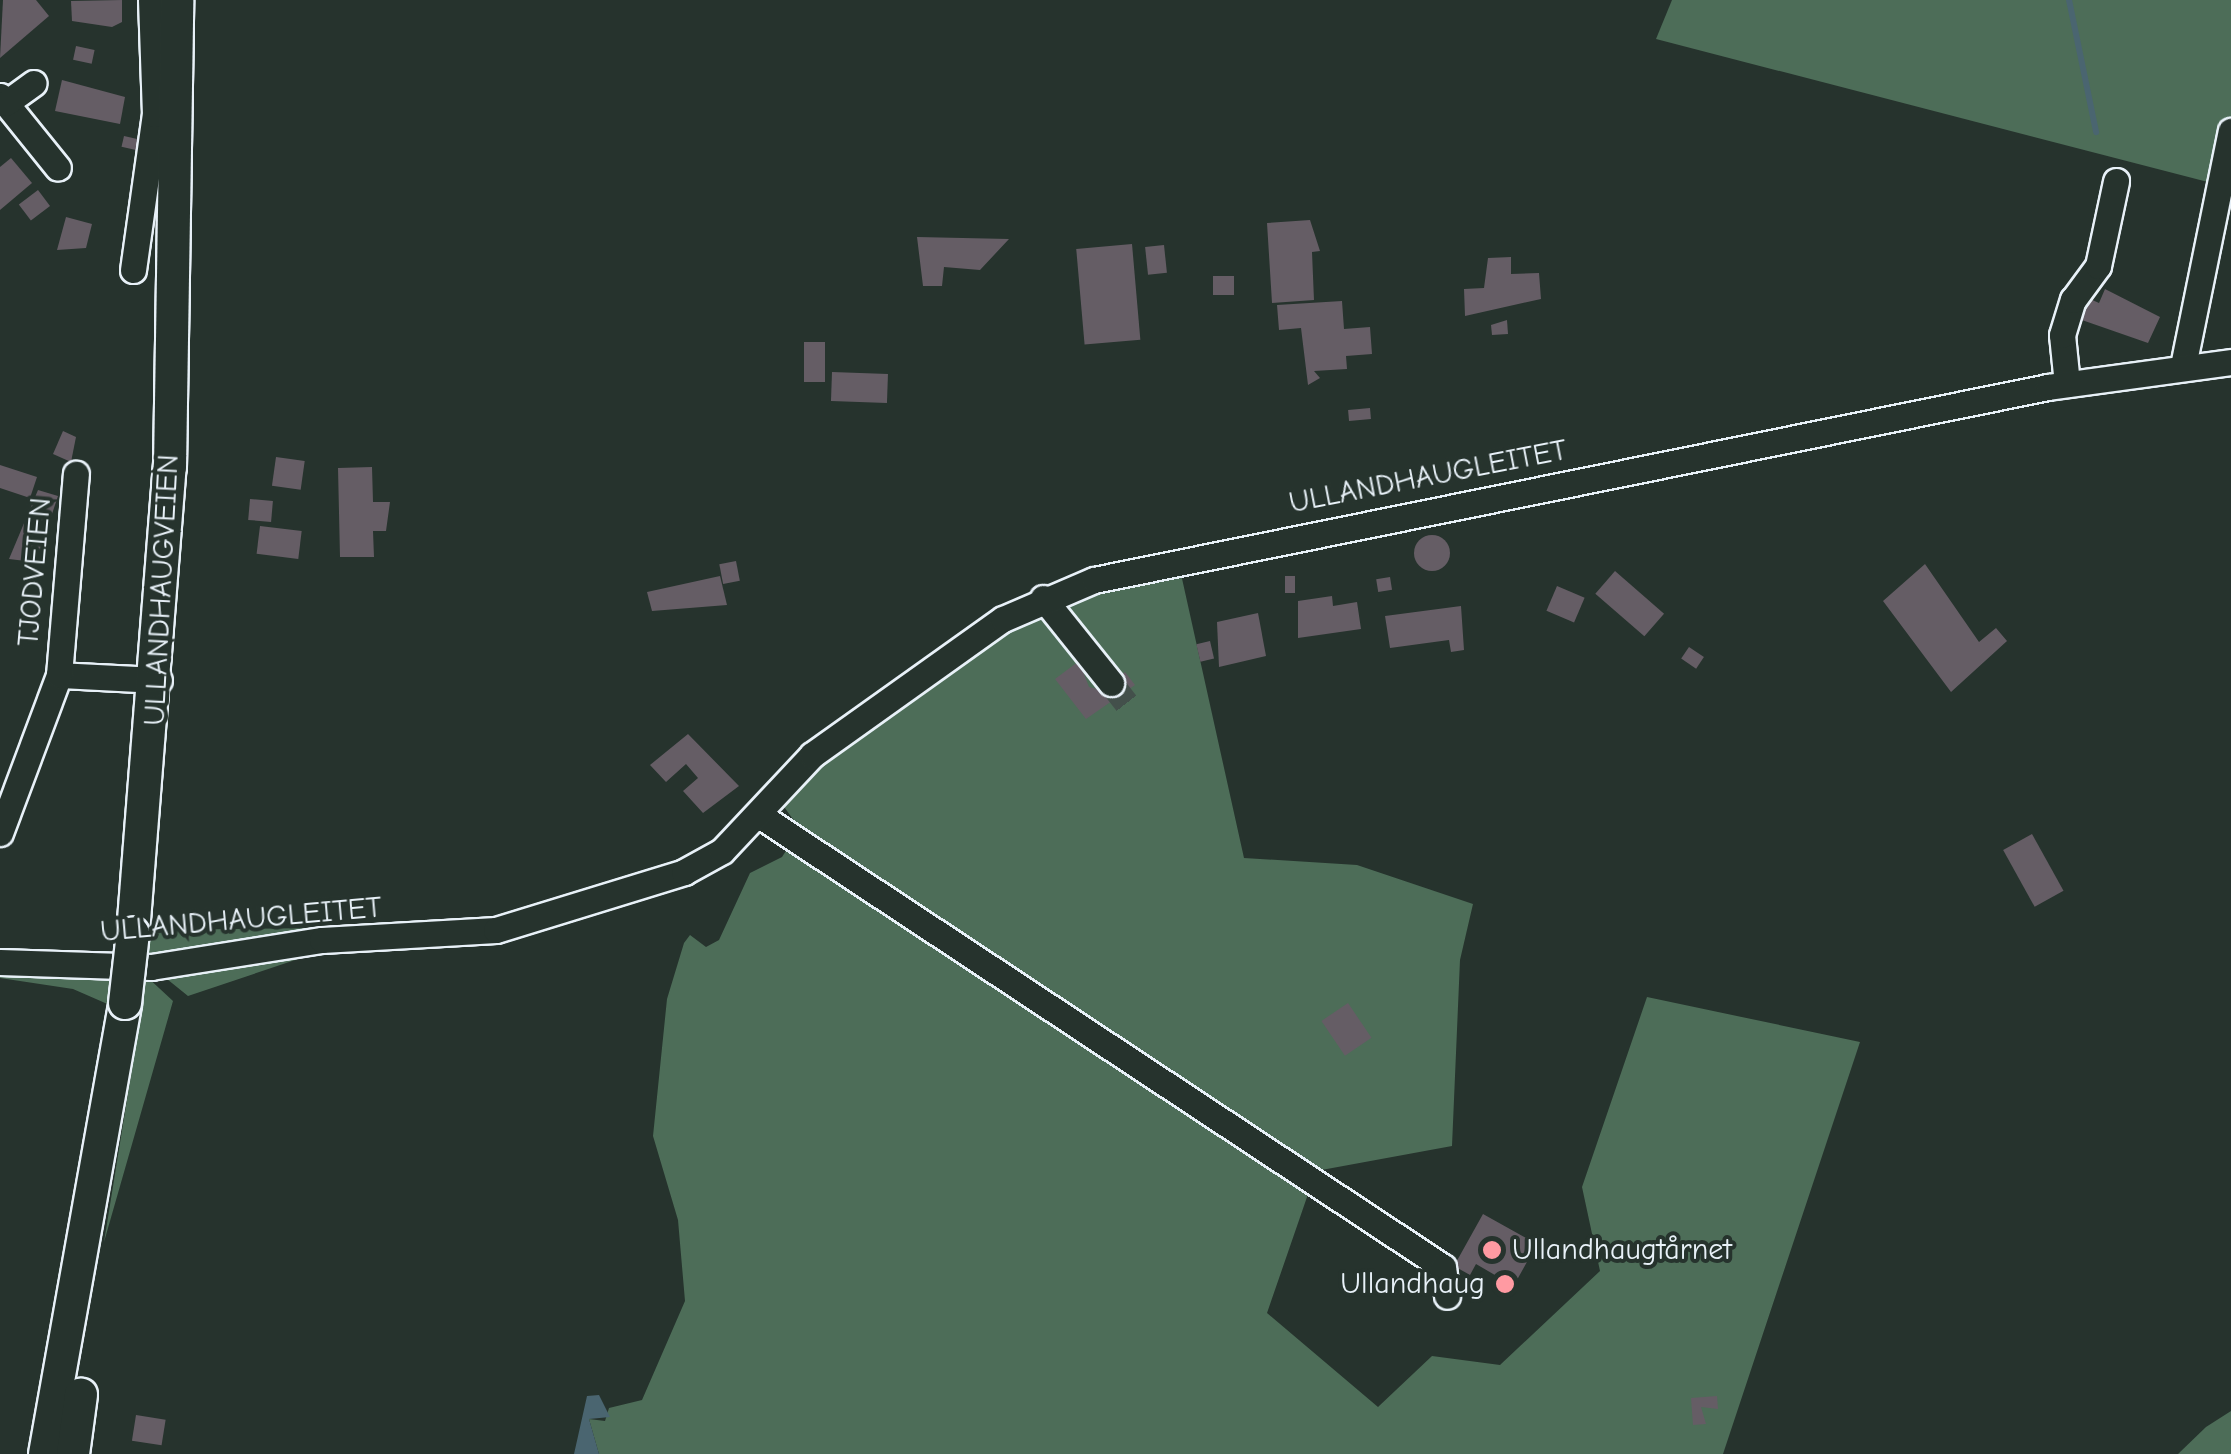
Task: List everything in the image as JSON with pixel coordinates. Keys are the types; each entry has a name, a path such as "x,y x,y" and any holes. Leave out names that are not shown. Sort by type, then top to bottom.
{"main road":[{"name":"ULLANDHAUGVEIEN","path":"73,1454 159,680 180,164 176,0"},
{"name":"ULLANDHAUGVEIEN","path":"46,1454 101,1176"}],"street":[{"path":"133,270 155,114 151,0"},
{"path":"34,83 3,100 58,168"},
{"path":"2182,366 2231,130"},
{"path":"2067,384 2062,335 2072,300 2098,266 2116,182"},
{"name":"ULLANDHAUGLEITET","path":"0,962 151,967 322,940 496,930 684,872 762,817 812,755 1043,598 1178,560 2067,384 2231,362"},
{"name":"TJODVEIEN","path":"0,833 59,676 76,474"},
{"path":"1043,598 1112,682"},
{"name":"TJODVEIEN","path":"59,676 159,680"},
{"path":"762,817 1443,1267 1447,1296"}],"green space":[{"path":"1672,0 2231,0 2231,188 1656,39"},
{"path":"1179,565 1244,858 1357,865 1473,904 1460,960 1452,1146 1316,1171 1267,1313 1378,1407 1432,1356 1500,1365 1600,1271 1582,1187 1647,997 1860,1042 1723,1454 599,1454 589,1419 605,1421 609,1408 642,1400 685,1301 678,1220 653,1136 667,999 684,943 690,935 706,947 719,940 750,873 782,857 800,829 782,804 803,777 1026,618"},
{"path":"315,928 316,932 146,959 150,930"},
{"path":"325,950 188,996 162,975 201,972"},
{"path":"0,971 114,977 112,1006 73,989 0,978"},
{"path":"145,975 173,1001 104,1242 135,1050"},
{"path":"2231,1411 2231,1454 2178,1454 2206,1427"}],"water":[{"path":"599,1395 610,1417 589,1419 599,1454 574,1454 587,1396"}],"building":[{"path":"3,0 36,0 49,16 0,58"},
{"path":"122,0 122,22 112,27 72,21 71,1"},
{"path":"76,46 95,50 92,64 73,60"},
{"path":"62,80 125,97 120,124 55,111"},
{"path":"124,136 141,140 138,151 122,147"},
{"path":"11,158 32,183 0,210 0,167"},
{"path":"38,190 50,206 31,220 19,204"},
{"path":"66,217 92,224 86,248 57,250"},
{"path":"1310,220 1320,251 1312,252 1314,300 1272,303 1267,223"},
{"path":"917,237 1009,239 980,270 944,267 942,286 923,286"},
{"path":"1132,244 1140,340 1085,345 1076,249"},
{"path":"1164,245 1167,273 1148,275 1145,247"},
{"path":"1511,257 1511,274 1539,273 1541,299 1465,316 1464,289 1484,288 1488,258"},
{"path":"1213,276 1234,276 1234,295 1213,295"},
{"path":"2105,289 2160,317 2148,343 2079,319 2088,298 2099,303"},
{"path":"1342,301 1344,329 1370,327 1372,354 1346,356 1347,369 1314,371 1320,378 1308,385 1301,328 1279,330 1277,305"},
{"path":"1507,320 1508,334 1492,335 1491,325"},
{"path":"804,342 825,342 825,382 804,382"},
{"path":"832,372 888,374 887,403 831,401"},
{"path":"1370,408 1371,419 1349,421 1348,410"},
{"path":"63,431 76,437 71,462 53,454"},
{"path":"276,457 305,461 301,490 272,486"},
{"path":"0,465 37,477 30,498 0,488"},
{"path":"372,467 373,502 390,502 386,531 373,531 374,557 340,557 338,468"},
{"path":"38,490 58,496 39,553 34,562 9,559"},
{"path":"250,499 273,501 271,522 248,520"},
{"path":"260,526 302,531 298,559 257,554"},
{"path":"1432,535 1445,540 1450,553 1445,566 1432,571 1419,566 1414,553 1419,540"},
{"path":"736,561 740,581 723,584 719,564"},
{"path":"1925,564 1979,642 1996,628 2007,641 1951,692 1883,601"},
{"path":"1615,571 1664,614 1644,636 1595,594"},
{"path":"720,576 727,605 652,611 647,592"},
{"path":"1285,576 1295,576 1295,593 1285,593"},
{"path":"1390,577 1392,590 1378,592 1376,579"},
{"path":"1557,586 1585,598 1574,623 1546,611"},
{"path":"1332,596 1333,606 1357,602 1361,629 1298,638 1298,601"},
{"path":"1461,606 1464,650 1451,652 1449,640 1390,648 1385,616"},
{"path":"1258,613 1266,656 1219,667 1217,622"},
{"path":"1210,641 1214,659 1200,662 1196,644"},
{"path":"1689,647 1704,657 1696,669 1681,659"},
{"path":"1079,661 1089,687 1103,690 1125,672 1135,685 1086,719 1055,679"},
{"path":"688,734 739,786 703,813 683,791 698,778 686,764 666,782 650,765"},
{"path":"2032,834 2064,891 2035,907 2003,850"},
{"path":"1348,1003 1371,1038 1345,1056 1321,1021"},
{"path":"1483,1214 1537,1244 1508,1296 1495,1288 1500,1278 1476,1264 1470,1275 1454,1266"},
{"path":"1717,1396 1718,1409 1701,1407 1706,1424 1693,1425 1691,1398"},
{"path":"136,1415 166,1420 162,1445 132,1441"}],"waterway":[{"path":"2069,0 2096,132"}],"tunnel":[{"path":"1111,683 1129,706"}],"place":[{"name":"Ullandhaugtårnet","path":"1492,1250"},
{"name":"Ullandhaug","path":"1505,1284"}]}
